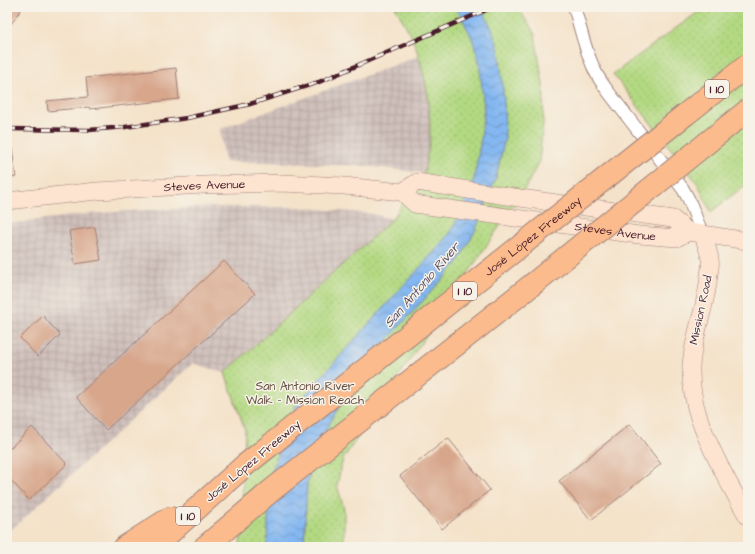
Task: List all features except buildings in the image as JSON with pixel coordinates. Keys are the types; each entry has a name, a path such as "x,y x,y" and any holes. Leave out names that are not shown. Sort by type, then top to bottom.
{"highway":[{"name":"José López Freeway","path":"154,547 244,466 393,349 748,64"},
{"path":"205,547 272,490 533,284 748,110"},
{"path":"125,547 223,484"}],"main road":[{"name":"Steves Avenue","path":"402,192 417,182 673,220 695,233 748,241"},
{"name":"Steves Avenue","path":"7,201 97,191 282,183 344,186 402,192 415,204 639,235 677,238 695,233"},
{"name":"Mission Road","path":"695,233 710,261 709,283 693,349 692,384 694,400 705,435 732,490 748,517"}],"street":[{"name":"Mission Road","path":"574,7 592,66 610,94 683,189 689,200 695,233"}],"shaded area":[{"path":"419,56 428,96 430,123 430,140 424,173 365,166 225,162 220,129"},
{"path":"213,207 298,207 372,214 392,219 225,373 193,363 11,530 7,526 7,224 87,214"}],"green space":[{"name":"San Antonio River Walk - Mission Reach","path":"395,7 518,7 535,34 544,91 543,124 539,161 526,187 343,459 337,485 344,509 344,547 240,547 245,430 225,373 392,219 424,173 430,140 428,96 419,56 411,35"},
{"path":"705,7 748,7 748,183 711,212 698,184 613,74"}],"water":[{"name":"San Antonio River","path":"455,7 481,7 492,29 499,50 504,101 505,138 496,177 476,229 458,262 361,369 314,452 307,485 304,547 267,547 270,476 296,405 444,241 454,227 474,179 481,139 484,108 479,60 472,38"}],"railway":[{"path":"7,129 89,130 125,127 187,118 250,104 319,82 493,7"}]}
